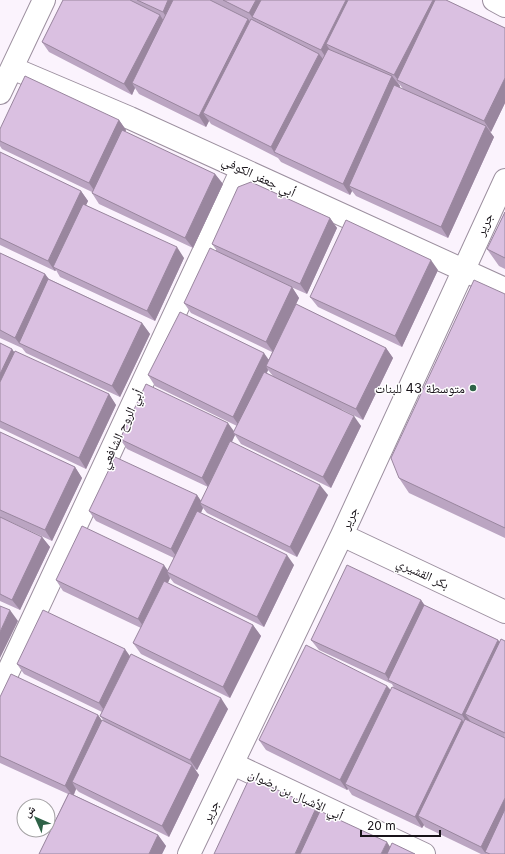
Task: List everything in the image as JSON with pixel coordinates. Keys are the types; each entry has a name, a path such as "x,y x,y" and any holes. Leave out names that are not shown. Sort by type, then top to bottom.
{"street":[{"path":"0,93 44,0"},
{"path":"494,0 505,6"},
{"name":"أبي جعفر الكوفي","path":"12,68 242,168 505,289"},
{"name":"أبي الروح الشافعي","path":"0,689 242,168"},
{"name":"جرير","path":"189,854 342,535 505,180"},
{"name":"بكر القشيري","path":"342,535 505,612"},
{"name":"أبي الأشبال بن رضوان","path":"233,764 424,854"}],"building":[{"path":"63,0 130,0 160,15 124,84 42,42"},
{"path":"137,0 168,0 163,12"},
{"path":"173,0 210,0 248,19 199,116 132,83"},
{"path":"223,0 256,0 249,13"},
{"path":"261,0 346,0 321,50 252,17"},
{"path":"348,0 433,0 394,75 326,44"},
{"path":"435,0 446,0 505,28 505,78 484,121 397,80"},
{"path":"251,19 319,54 271,147 203,113"},
{"path":"328,49 392,76 343,184 274,152"},
{"path":"25,76 119,120 89,183 0,141 0,129"},
{"path":"394,85 486,126 441,227 349,186"},
{"path":"122,130 215,174 185,238 92,193"},
{"path":"0,152 81,191 48,261 0,238"},
{"path":"251,182 330,218 300,284 212,244 238,187"},
{"path":"83,204 177,247 147,311 53,267"},
{"path":"505,212 505,258 487,249"},
{"path":"346,220 431,260 395,336 310,297"},
{"path":"210,248 292,287 266,342 184,303"},
{"path":"0,253 45,274 15,338 0,330"},
{"path":"48,279 142,323 112,386 19,343"},
{"name":"متوسطة 43 للبنات","path":"474,280 505,294 505,528 399,478 391,458"},
{"path":"296,304 386,348 356,409 266,366"},
{"path":"180,312 264,353 233,417 148,375"},
{"path":"0,343 12,349 0,374"},
{"path":"15,351 109,394 79,458 0,421 0,382"},
{"path":"264,372 354,416 323,477 233,433"},
{"path":"146,384 228,423 202,478 120,439"},
{"path":"0,432 75,467 45,530 0,510"},
{"path":"230,441 320,485 290,547 200,503"},
{"path":"115,457 197,495 171,549 89,511"},
{"path":"197,511 287,555 257,617 167,572"},
{"path":"0,517 42,537 12,600 0,594"},
{"path":"82,526 164,565 138,619 56,580"},
{"path":"347,565 421,600 385,674 311,640"},
{"path":"164,581 253,625 223,687 133,643"},
{"path":"424,605 498,640 462,715 388,680"},
{"path":"0,606 10,610 0,632"},
{"path":"43,610 125,649 99,703 17,664"},
{"path":"501,639 505,641 505,733 465,714"},
{"path":"306,645 387,686 340,780 259,740"},
{"path":"131,654 221,698 190,760 100,716"},
{"path":"11,674 98,715 65,786 0,756 0,697"},
{"path":"392,687 462,720 415,817 345,784"},
{"path":"465,719 505,738 505,798 481,847 418,816"},
{"path":"102,720 192,765 162,826 72,782"},
{"path":"250,777 316,808 295,854 214,854"},
{"path":"69,793 158,835 149,854 39,854 47,838 56,838 56,819"},
{"path":"505,809 505,854 490,854 485,852"},
{"path":"320,811 387,842 381,854 300,854"},
{"path":"392,843 415,854 387,854"}],"place":[{"name":"متوسطة 43 للبنات","path":"473,388"}]}
